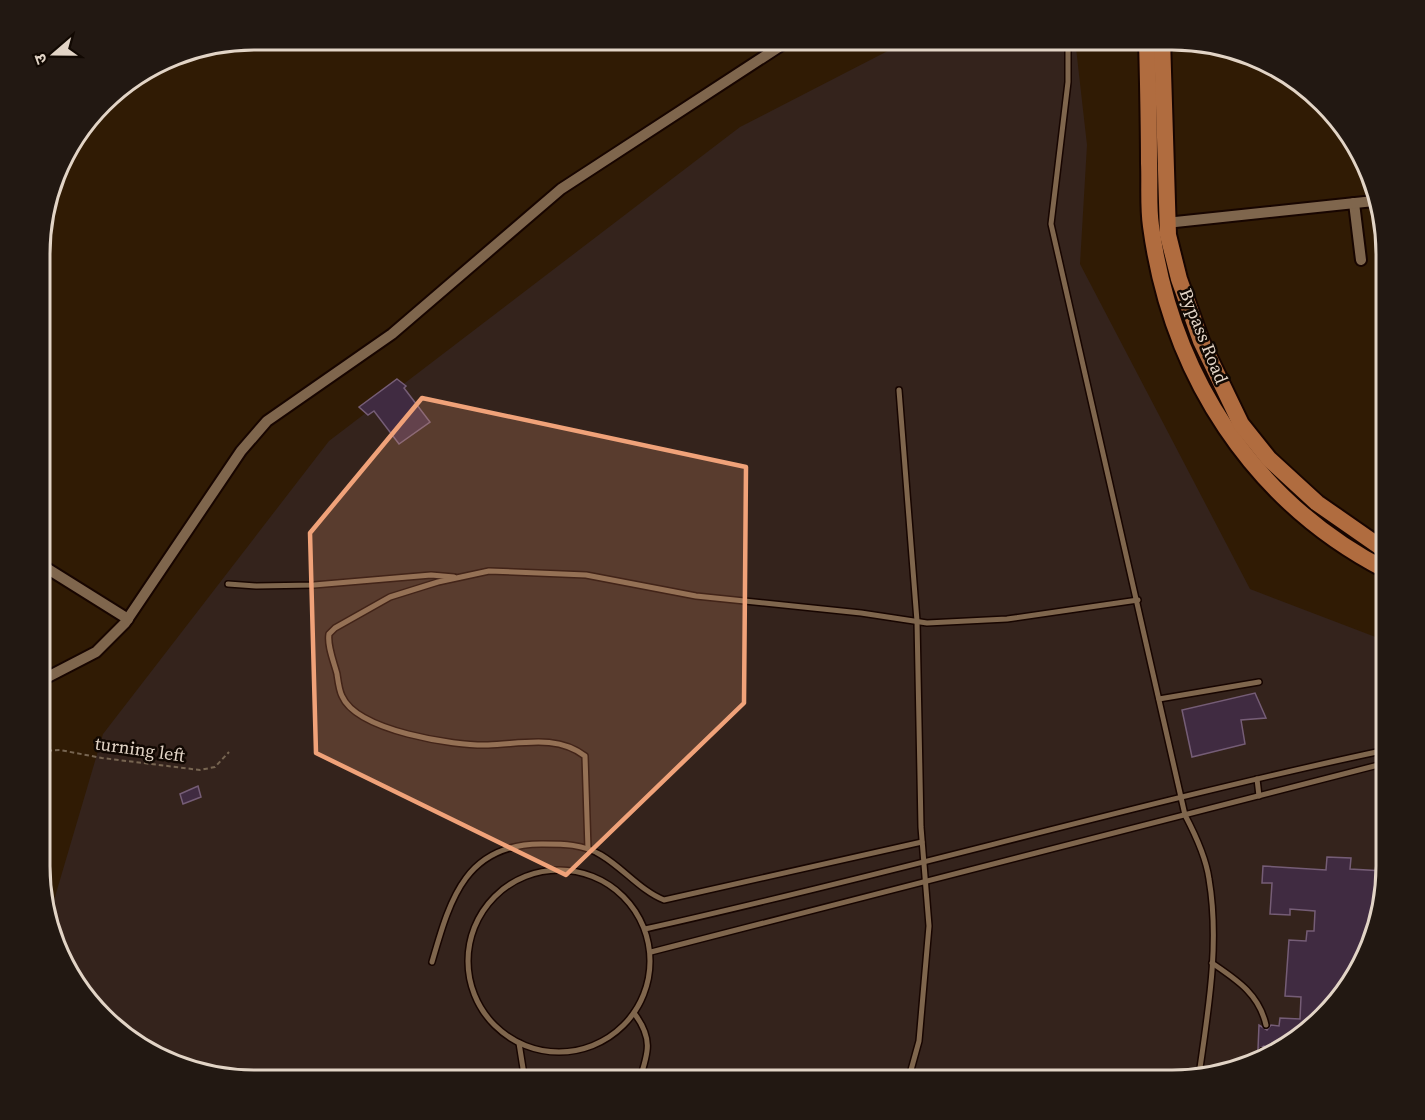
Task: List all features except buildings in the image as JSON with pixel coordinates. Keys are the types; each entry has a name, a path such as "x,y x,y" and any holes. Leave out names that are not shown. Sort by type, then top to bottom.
{"main road":[{"name":"Bypass Road","path":"1147,50 1150,224 1162,284 1176,327 1199,382 1225,430 1262,476 1293,506 1329,535 1376,564"},
{"name":"Bypass Road","path":"1162,50 1166,223 1179,279 1201,341 1241,424 1269,459 1317,503 1376,544"}],"street":[{"path":"50,676 96,652 128,619 241,451 267,421 392,334 561,189 774,50"},
{"path":"1166,223 1369,202"},
{"path":"1354,203 1361,260"},
{"path":"50,570 128,619"}],"lane":[{"path":"1068,50 1068,82 1051,224 1063,287 1081,351 1181,799 1209,877 1212,963 1200,1069"},
{"path":"899,390 917,621 922,842 929,926 919,1041 911,1070"},
{"path":"588,849 585,756 576,749 561,743 487,745 447,742 380,727 362,716 342,698 328,634 390,597 489,571 586,575 696,596 917,621 1007,619 1138,600"},
{"path":"228,584 282,586 431,575 458,578"},
{"path":"1159,699 1259,682"},
{"path":"645,929 766,902 924,860 1375,752"},
{"path":"651,951 1375,766"},
{"path":"1257,779 1259,796"},
{"path":"432,962 448,908 469,872 486,858 505,848 536,844 575,844 599,853 629,874 654,896 664,900 922,842"},
{"path":"556,869 586,873 610,884 630,902 645,929 651,951 649,981 634,1013 620,1030 595,1046 567,1053 538,1051 511,1039 489,1020 474,994 468,966 471,937 483,910 502,888 528,874 556,869"},
{"path":"1212,963 1247,988 1263,1009 1266,1025"},
{"path":"634,1013 646,1029 648,1042 643,1070"},
{"path":"519,1042 523,1070"}],"path":[{"name":"turning left","path":"50,750 200,770 215,767 229,752"}],"highlighted area":[{"path":"422,398 746,467 744,703 566,875 316,753 310,533"}],"shaded area":[{"path":"890,50 1076,50 1087,145 1080,264 1250,589 1375,637 1375,880 1372,906 1365,932 1341,980 1316,1011 1285,1036 1237,1060 1198,1069 240,1070 201,1064 176,1055 129,1028 109,1011 84,980 60,932 53,903 103,734 329,441 740,127"}]}
